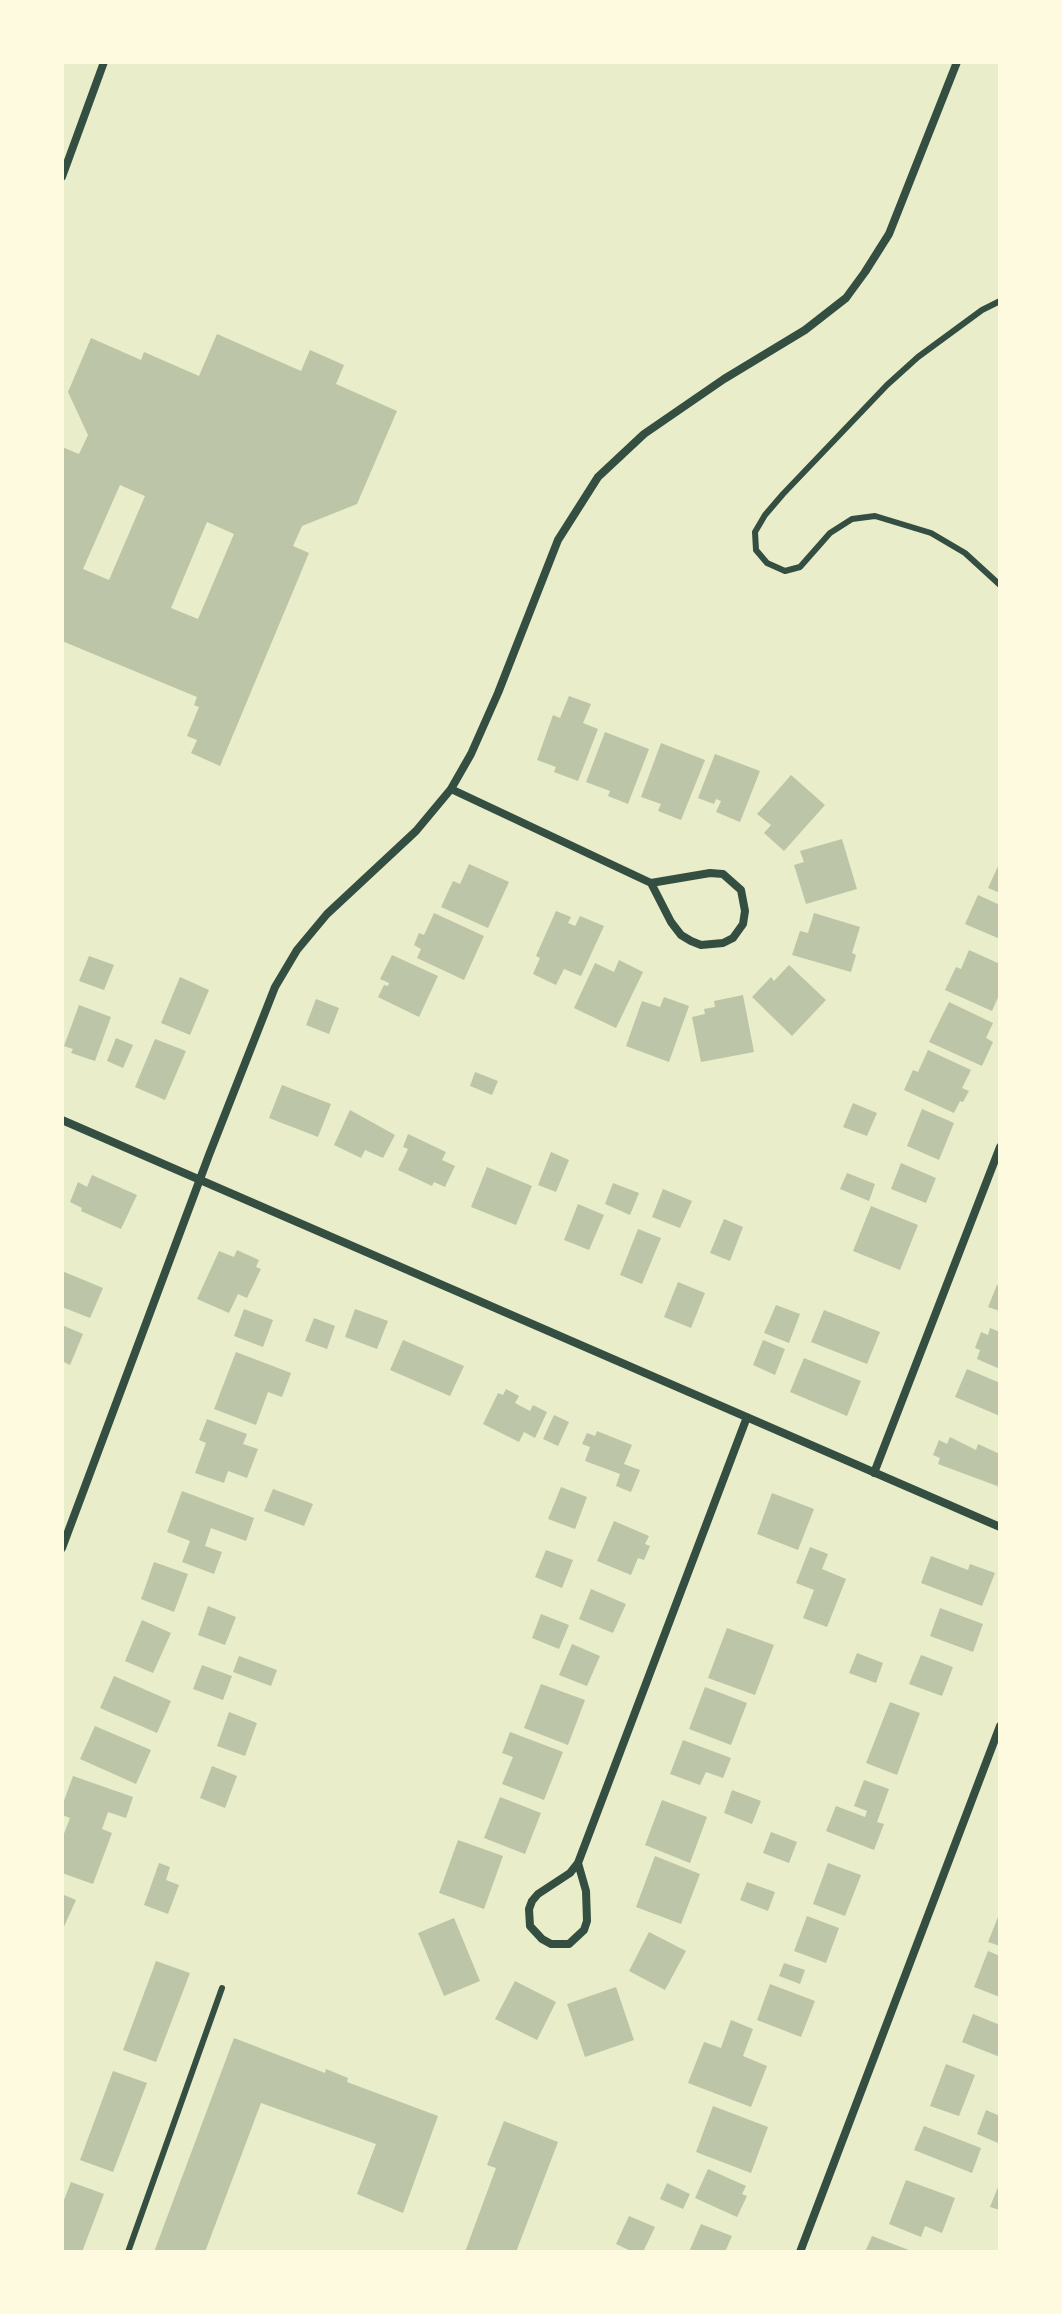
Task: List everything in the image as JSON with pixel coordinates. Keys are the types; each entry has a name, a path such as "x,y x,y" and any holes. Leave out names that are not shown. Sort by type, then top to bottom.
{"street":[{"path":"62,177 104,62"},
{"path":"62,1548 199,1179 275,987 297,950 327,914 416,831 451,789 471,754 498,693 544,572 574,511 598,477 644,434 724,379 805,330 846,298 889,234 957,62"},
{"path":"451,789 651,883 710,873 723,874 741,890 745,911 743,924 733,938 723,943 701,945 691,941 681,935 671,922 651,883"},
{"path":"62,1120 1000,1527"},
{"path":"874,1473 1000,1147"},
{"path":"578,1863 586,1891 587,1921 584,1930 569,1944 551,1944 530,1926 529,1909 538,1894 570,1873 578,1863 747,1417"},
{"path":"800,2252 1000,1726"}],"lane":[{"path":"1000,301 982,310 918,357 887,385 783,494 755,532 756,550 767,563 785,571 800,567 830,533 852,519 875,516 931,533 965,553 1000,585"},
{"path":"128,2252 222,1988"}],"building":[{"path":"217,334 301,371 310,350 344,365 336,384 397,411 357,504 302,526 293,546 309,553 220,766 191,753 197,740 187,736 199,707 194,705 197,697 62,641 62,447 79,454 88,435 68,392 91,338 141,360 144,352 199,376","holes":["120,485 145,496 109,580 83,569","207,522 234,534 198,619 171,608"]},
{"path":"569,696 591,704 583,723 598,729 578,781 554,772 556,767 537,760 553,715 560,718"},
{"path":"605,732 649,749 628,804 608,796 610,791 586,782"},
{"path":"661,743 705,760 681,820 658,811 661,804 641,797"},
{"path":"715,754 760,771 740,822 716,812 721,801 716,799 714,804 698,798"},
{"path":"791,775 825,805 784,851 764,833 771,825 757,814"},
{"path":"842,839 857,889 806,904 794,865 804,862 800,851"},
{"path":"1000,862 1000,893 988,888"},
{"path":"469,864 509,882 488,928 441,907 453,881 460,884"},
{"path":"978,895 1000,905 1000,939 965,924"},
{"path":"556,911 571,917 568,923 575,926 580,916 604,926 581,976 564,969 556,985 533,974 540,958 536,956"},
{"path":"434,913 484,936 464,980 417,958 421,949 414,945 419,933 424,935"},
{"path":"814,913 860,927 852,953 856,955 851,972 792,955 800,931 808,933"},
{"path":"969,950 1000,964 1000,993 992,1011 945,990 956,967 961,969"},
{"path":"392,955 438,976 419,1017 378,997 384,985 388,986 389,983 380,979"},
{"path":"89,956 114,965 104,990 79,981"},
{"path":"619,960 643,972 616,1028 574,1008 595,963 614,972"},
{"path":"789,965 826,1000 792,1036 752,997 771,977 774,981"},
{"path":"180,977 209,990 190,1035 161,1023"},
{"path":"743,995 754,1052 701,1062 692,1017 705,1014 704,1009 715,1007 714,1001"},
{"path":"664,997 689,1006 669,1062 626,1046 642,1001 660,1007"},
{"path":"316,999 339,1008 329,1034 306,1025"},
{"path":"949,1002 993,1023 986,1038 993,1042 982,1066 929,1042"},
{"path":"79,1005 111,1017 95,1061 71,1053 73,1049 64,1046"},
{"path":"116,1038 133,1045 123,1068 107,1061"},
{"path":"155,1039 186,1051 165,1100 135,1087"},
{"path":"928,1050 971,1070 962,1088 969,1091 954,1113 904,1090 913,1070 918,1072"},
{"path":"475,1072 498,1081 492,1095 470,1086"},
{"path":"282,1085 331,1104 318,1137 269,1118"},
{"path":"853,1103 877,1113 867,1136 843,1127"},
{"path":"922,1109 954,1123 939,1160 907,1146"},
{"path":"350,1110 395,1135 383,1158 365,1150 361,1158 334,1145"},
{"path":"408,1134 446,1152 442,1160 455,1166 445,1187 434,1182 432,1186 398,1170 408,1149 403,1147"},
{"path":"551,1152 569,1160 556,1192 538,1185"},
{"path":"901,1163 936,1178 926,1203 891,1189"},
{"path":"487,1167 532,1186 516,1225 471,1207"},
{"path":"847,1173 875,1184 869,1201 840,1189"},
{"path":"92,1175 137,1195 121,1229 81,1211 82,1208 70,1202 78,1182 87,1187"},
{"path":"613,1183 639,1193 630,1215 605,1204"},
{"path":"663,1189 692,1201 680,1228 652,1217"},
{"path":"578,1204 604,1215 589,1250 564,1240"},
{"path":"871,1206 918,1225 900,1270 853,1251"},
{"path":"724,1219 743,1227 730,1261 710,1253"},
{"path":"638,1229 661,1238 642,1284 620,1275"},
{"path":"237,1250 259,1260 256,1267 261,1269 247,1298 238,1294 229,1313 197,1299 219,1251 234,1257"},
{"path":"62,1271 103,1288 90,1318 62,1307"},
{"path":"678,1282 705,1293 691,1328 664,1317"},
{"path":"997,1285 1000,1286 1000,1311 988,1307"},
{"path":"776,1305 800,1314 789,1343 764,1333"},
{"path":"244,1309 273,1320 263,1347 234,1336"},
{"path":"355,1309 388,1321 377,1349 345,1337"},
{"path":"824,1310 880,1332 867,1364 811,1342"},
{"path":"314,1318 335,1326 327,1349 305,1341"},
{"path":"62,1325 83,1334 70,1365 62,1361"},
{"path":"990,1328 1000,1332 1000,1369 977,1359 980,1350 975,1348 981,1332 988,1335"},
{"path":"403,1340 464,1366 450,1396 390,1370"},
{"path":"763,1340 785,1349 775,1375 753,1365"},
{"path":"236,1352 291,1373 282,1397 268,1392 256,1425 214,1409"},
{"path":"804,1358 861,1381 847,1416 790,1392"},
{"path":"967,1369 1000,1383 1000,1416 955,1397"},
{"path":"506,1389 519,1396 515,1403 530,1411 533,1405 547,1412 535,1438 524,1432 519,1442 483,1424 498,1393 503,1395"},
{"path":"554,1415 569,1422 558,1446 543,1439"},
{"path":"207,1419 247,1434 243,1444 258,1449 247,1478 228,1471 224,1483 195,1473 206,1443 199,1440"},
{"path":"597,1431 632,1445 624,1464 640,1470 631,1492 616,1486 620,1474 585,1461 590,1447 582,1444 587,1433 595,1436"},
{"path":"950,1437 976,1450 978,1444 1000,1454 1000,1487 938,1464 940,1458 933,1455 939,1440 947,1444"},
{"path":"561,1487 587,1497 575,1529 548,1519"},
{"path":"273,1489 313,1504 304,1526 264,1511"},
{"path":"182,1491 254,1518 246,1541 211,1528 205,1546 222,1552 214,1574 182,1562 190,1541 167,1532"},
{"path":"772,1493 814,1509 798,1550 757,1534"},
{"path":"614,1521 649,1536 645,1544 650,1546 644,1560 638,1558 631,1575 597,1561"},
{"path":"810,1547 828,1554 822,1569 846,1579 827,1627 803,1618 814,1590 796,1583"},
{"path":"546,1550 573,1560 562,1588 535,1577"},
{"path":"931,1556 968,1570 970,1564 995,1573 982,1606 921,1583"},
{"path":"154,1562 188,1574 174,1612 141,1599"},
{"path":"591,1589 626,1604 613,1633 579,1619"},
{"path":"208,1606 236,1617 225,1645 198,1635"},
{"path":"940,1608 983,1624 973,1652 930,1636"},
{"path":"541,1614 569,1625 559,1649 532,1638"},
{"path":"142,1620 171,1633 153,1673 125,1661"},
{"path":"727,1628 774,1645 755,1695 708,1678"},
{"path":"572,1644 600,1656 587,1686 559,1675"},
{"path":"857,1653 883,1663 876,1683 849,1673"},
{"path":"921,1655 953,1667 942,1696 909,1684"},
{"path":"239,1656 277,1670 271,1686 233,1672"},
{"path":"202,1665 232,1676 223,1700 193,1689"},
{"path":"114,1676 171,1701 157,1733 100,1708"},
{"path":"541,1684 585,1700 568,1745 524,1728"},
{"path":"705,1687 747,1703 731,1745 689,1729"},
{"path":"890,1702 920,1713 897,1775 866,1763"},
{"path":"229,1712 257,1723 245,1756 217,1746"},
{"path":"95,1726 151,1750 136,1784 80,1759"},
{"path":"510,1732 563,1752 544,1800 502,1784 513,1757 502,1753"},
{"path":"683,1740 731,1758 723,1778 706,1772 700,1785 670,1774"},
{"path":"212,1766 237,1776 225,1808 200,1798"},
{"path":"73,1776 133,1797 126,1818 108,1812 102,1829 112,1833 93,1884 62,1873 62,1839 70,1818 62,1815 62,1806"},
{"path":"864,1780 889,1789 877,1822 884,1824 874,1850 826,1831 836,1806 865,1817 867,1811 854,1806"},
{"path":"732,1790 761,1801 752,1824 724,1813"},
{"path":"500,1797 541,1813 525,1854 484,1838"},
{"path":"662,1800 707,1817 690,1863 645,1845"},
{"path":"771,1832 797,1842 789,1863 763,1853"},
{"path":"458,1840 503,1856 484,1909 439,1893"},
{"path":"655,1856 700,1874 681,1924 636,1907"},
{"path":"159,1863 170,1867 166,1880 179,1885 168,1914 144,1905"},
{"path":"828,1863 861,1875 845,1916 813,1904"},
{"path":"747,1882 775,1892 768,1911 740,1900"},
{"path":"62,1894 76,1900 62,1931"},
{"path":"1000,1912 1000,1946 988,1942"},
{"path":"807,1916 839,1928 826,1963 794,1951"},
{"path":"454,1918 480,1981 444,1996 418,1933"},
{"path":"649,1932 686,1951 665,1990 629,1971"},
{"path":"988,1951 1000,1956 1000,1997 974,1987"},
{"path":"156,1961 190,1973 156,2062 123,2050"},
{"path":"784,1963 805,1970 800,1984 779,1976"},
{"path":"515,1981 556,2002 537,2040 495,2019"},
{"path":"770,1984 815,2001 801,2037 757,2020"},
{"path":"616,1987 634,2040 585,2057 567,2004"},
{"path":"973,2014 1000,2025 1000,2057 962,2042"},
{"path":"731,2020 753,2029 743,2056 767,2066 751,2107 688,2083 704,2042 721,2048"},
{"path":"234,2038 325,2073 326,2069 348,2078 347,2082 438,2116 403,2213 357,2194 376,2144 261,2103 205,2252 154,2252"},
{"path":"946,2064 975,2075 959,2116 930,2106"},
{"path":"113,2071 147,2083 113,2172 80,2160"},
{"path":"713,2106 768,2127 751,2173 696,2152"},
{"path":"986,2110 1000,2116 998,2143 977,2134"},
{"path":"504,2121 558,2142 516,2252 465,2252 496,2168 487,2165"},
{"path":"924,2126 981,2148 972,2173 914,2150"},
{"path":"708,2169 746,2186 742,2194 747,2196 737,2217 695,2198"},
{"path":"906,2180 955,2198 942,2233 925,2226 921,2237 889,2224"},
{"path":"71,2182 104,2194 82,2252 62,2252 62,2205"},
{"path":"1000,2182 1000,2210 990,2207"},
{"path":"667,2183 690,2194 683,2209 660,2199"},
{"path":"629,2216 655,2227 643,2252 633,2252 616,2244"},
{"path":"701,2224 732,2236 725,2252 689,2252"},
{"path":"872,2236 914,2252 865,2252"}]}
